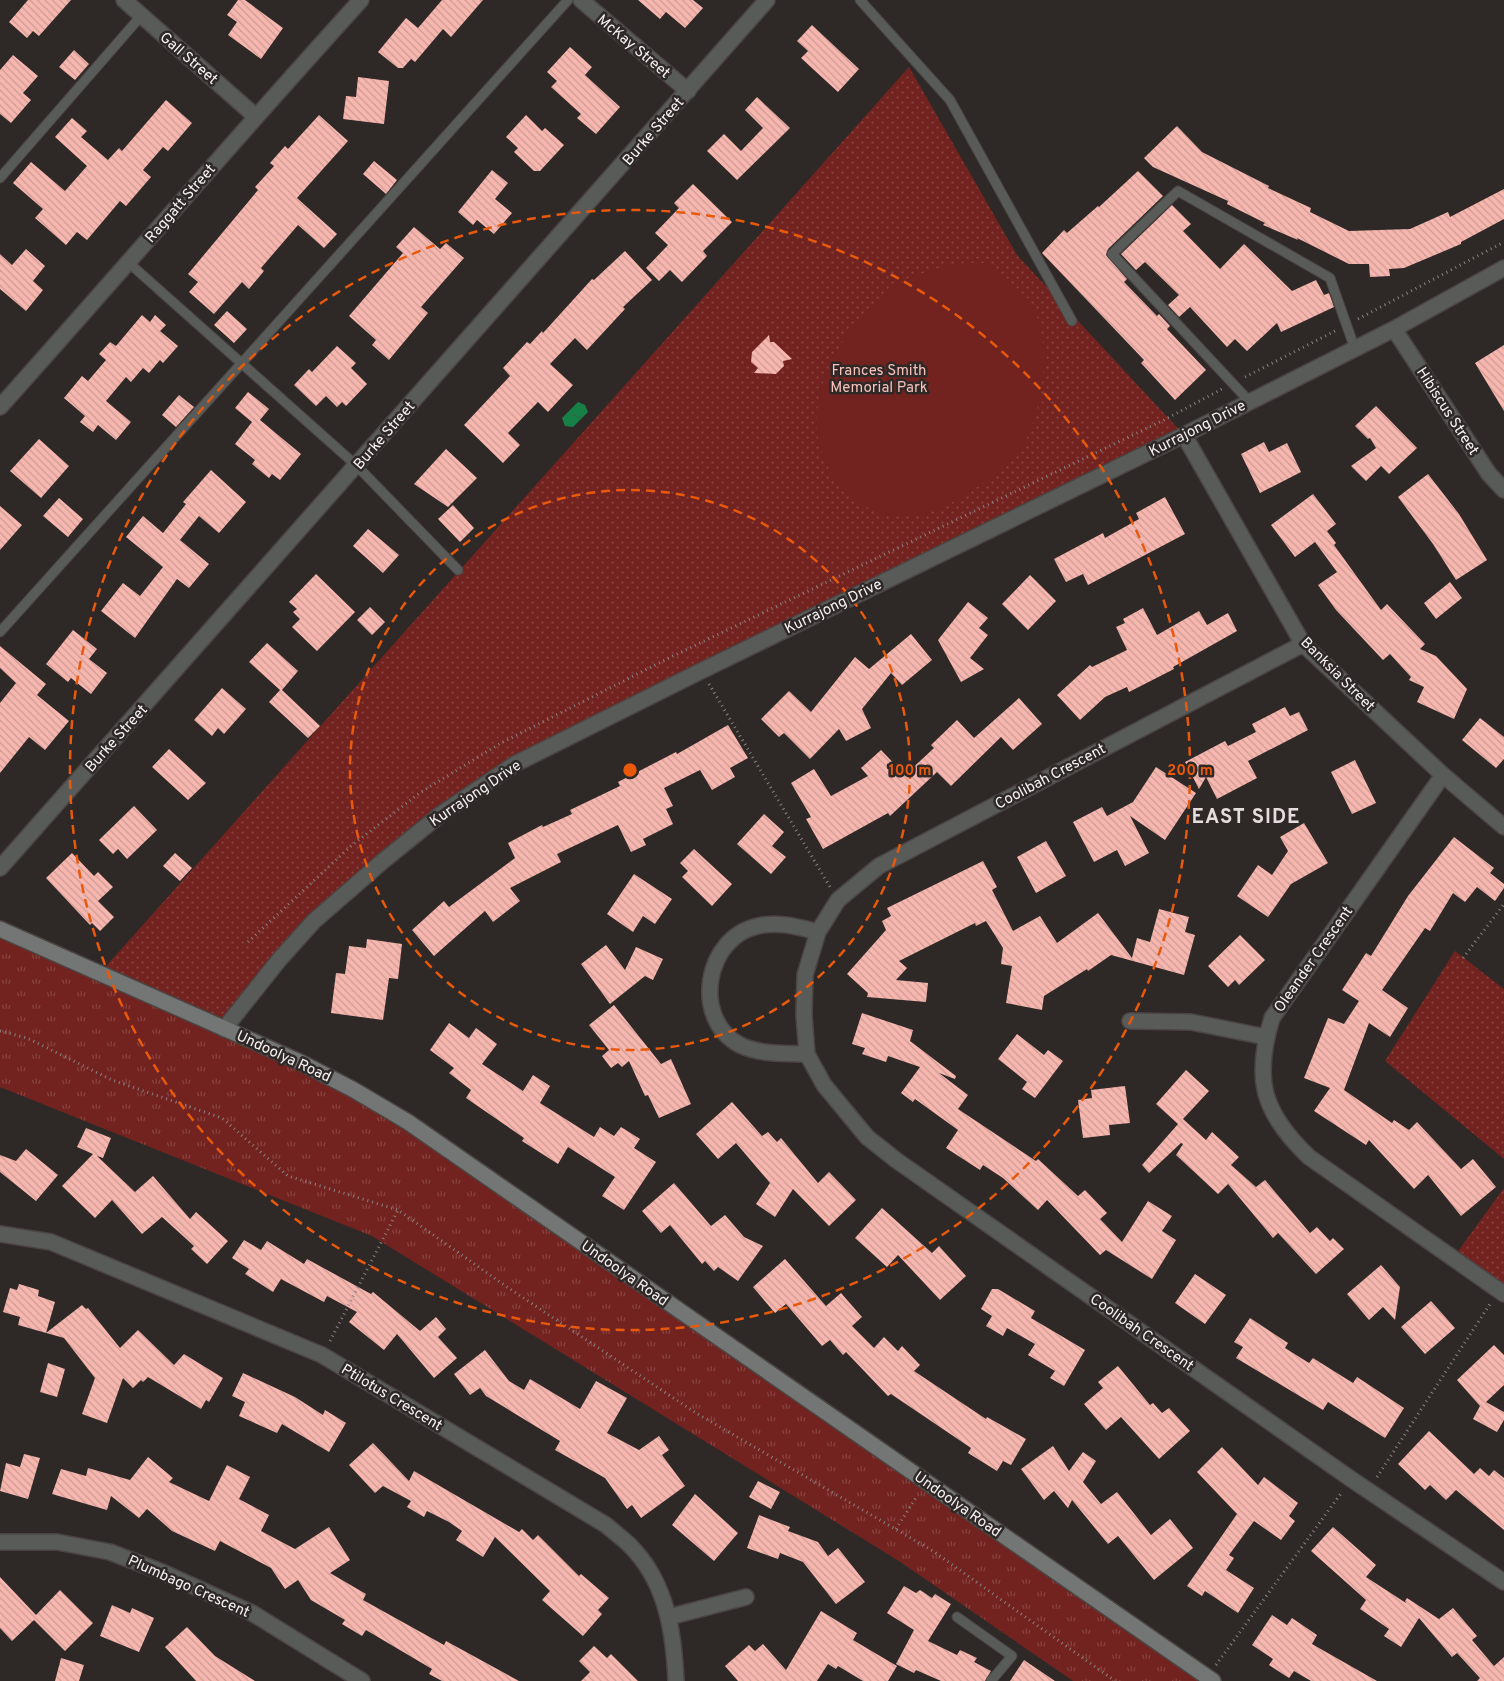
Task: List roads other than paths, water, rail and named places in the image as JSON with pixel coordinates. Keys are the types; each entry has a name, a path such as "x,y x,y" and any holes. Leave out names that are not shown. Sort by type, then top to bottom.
{"main road":[{"name":"Undoolya Road","path":"0,929 300,1062 354,1090 408,1122 1210,1679"}],"street":[{"name":"Gall Street","path":"124,0 255,116"},
{"name":"Raggatt Street","path":"0,407 129,263 255,116 361,0"},
{"name":"McKay Street","path":"581,0 688,92"},
{"name":"Burke Street","path":"0,868 688,92 767,0"},
{"name":"Kurrajong Drive","path":"224,1029 279,960 314,921 441,814 515,764 701,670 1250,402 1394,329 1504,268"},
{"name":"Hibiscus Street","path":"1394,329 1489,474 1504,490"},
{"name":"Banksia Street","path":"1184,435 1303,644 1443,775 1504,827"},
{"name":"Coolibah Crescent","path":"1303,644 879,866 838,900 818,932 805,975 807,1054 824,1085 843,1110 867,1137 896,1160 1351,1479 1504,1582"},
{"name":"Oleander Crescent","path":"1443,775 1272,1018 1266,1036 1262,1060 1266,1096 1287,1136 1309,1158 1502,1292"},
{"path":"807,1054 766,1053 739,1044 725,1032 712,1013 709,995 711,970 724,949 736,936 756,926 780,924 818,932"},
{"path":"1130,1021 1191,1022 1266,1036"},
{"name":"Ptilotus Crescent","path":"0,1234 51,1242 322,1355 606,1525 635,1551 655,1579 669,1617 676,1681"},
{"name":"Plumbago Crescent","path":"0,1542 57,1542 110,1552 162,1572 252,1613 362,1681"},
{"path":"669,1617 746,1598"}],"lane":[{"path":"0,632 568,0"},
{"path":"860,0 950,100 1072,321"},
{"path":"0,178 141,16"},
{"path":"1250,402 1112,254 1178,190 1330,278 1354,349"},
{"path":"129,263 357,466 458,570"},
{"path":"957,1617 1012,1656 991,1681"}],"water":[{"path":"578,402 585,405 588,412 573,427 565,426 562,418"}],"district":[{"name":"EAST SIDE","path":"1246,816"}],"park label":[{"name":"Frances Smith Memorial Park","path":"879,378"}]}
